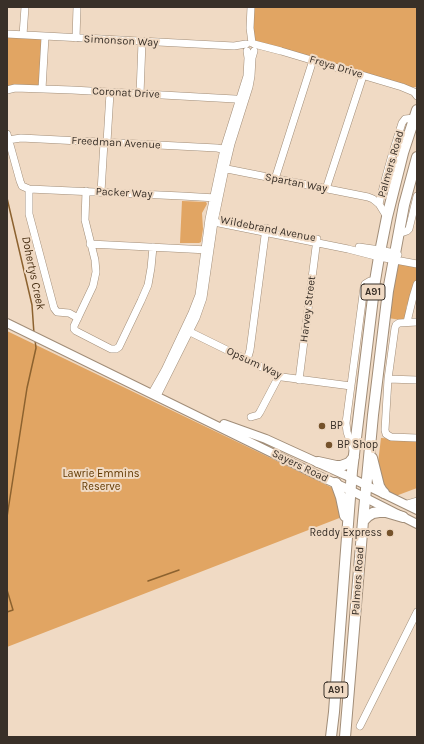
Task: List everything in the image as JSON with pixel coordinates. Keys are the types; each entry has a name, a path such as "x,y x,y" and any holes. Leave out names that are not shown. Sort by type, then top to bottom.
{"highway":[{"name":"Palmers Road","path":"331,737 340,643 351,478 375,281 403,153 416,114"},
{"name":"Palmers Road","path":"345,737 366,485 388,291 407,192 417,157"},
{"path":"370,451 379,486 384,493"},
{"path":"318,462 342,466 349,463 354,455"},
{"path":"336,483 341,497 347,528"},
{"path":"363,521 373,513 379,512 386,512 403,517"}],"main road":[{"name":"Sayers Road","path":"7,323 365,497 417,524"},
{"name":"Sayers Road","path":"183,409 266,439 384,493 417,510"}],"street":[{"path":"23,35 25,7"},
{"path":"76,38 77,7"},
{"path":"154,394 187,331 204,282 216,198 226,150 251,76 251,7"},
{"name":"Simonson Way","path":"7,34 250,47"},
{"path":"42,89 45,37"},
{"path":"140,94 142,42"},
{"name":"Freya Drive","path":"250,47 269,48 313,60 402,87 414,92 417,96"},
{"path":"275,179 313,60"},
{"path":"326,189 363,76"},
{"name":"Freya Drive","path":"402,87 417,88"},
{"name":"Coronat Drive","path":"7,90 15,88 72,90 242,101"},
{"path":"101,192 110,92"},
{"name":"Palmers Road","path":"388,218 380,204 381,194 402,123 407,118 416,114"},
{"path":"8,137 22,186 29,189 29,214 54,308 57,312 69,313 78,318"},
{"name":"Freedman Avenue","path":"8,137 217,148 226,150"},
{"name":"Spartan Way","path":"222,168 368,197 376,197 381,194"},
{"name":"Packer Way","path":"29,189 216,198"},
{"path":"86,191 85,220 96,265 96,277 74,326 76,331 111,349 116,349 120,345 146,290 151,268 152,247"},
{"path":"398,234 409,229 417,196"},
{"name":"Spartan Way","path":"368,197 380,204"},
{"name":"Wildebrand Avenue","path":"213,220 394,256"},
{"path":"247,360 250,350 265,230"},
{"name":"Harvey Street","path":"300,380 317,241"},
{"path":"90,244 208,250"},
{"path":"394,256 417,260"},
{"path":"394,256 417,264"},
{"name":"Palmers Road","path":"354,455 346,425 364,287 365,284 370,281 375,281"},
{"path":"407,322 417,284"},
{"path":"417,322 398,323 395,326 388,379 385,430 386,433 392,437 417,438"},
{"name":"Opsum Way","path":"187,331 279,376 351,386"},
{"path":"258,422 260,412 279,376"},
{"path":"388,379 417,380"},
{"path":"251,417 258,415 260,412"},
{"path":"407,504 417,501"},
{"path":"360,726 417,612"}],"green space":[{"path":"253,7 417,7 417,87 411,87 256,43 253,39"},
{"path":"7,36 42,39 40,86 35,88 7,86"},
{"path":"182,201 206,202 207,204 202,213 203,229 201,242 199,243 180,243"},
{"path":"399,263 417,266 417,277 409,304 406,308 408,309 405,318 401,320 388,318 395,266"},
{"name":"Lawrie Emmins Reserve","path":"7,331 335,489 342,517 7,647"},
{"path":"381,438 417,440 417,488 385,500 354,484 379,474 378,463"}],"waterway":[{"name":"Dohertys Creek","path":"7,198 32,305 34,334"},
{"name":"Dohertys Creek","path":"7,517 27,388 36,348 35,340"},
{"path":"148,581 179,570"},
{"name":"Dohertys Creek","path":"7,590 13,610 7,612"}],"place":[{"name":"BP","path":"322,426"},
{"name":"BP Shop","path":"329,445"},
{"name":"Reddy Express","path":"390,533"}]}
